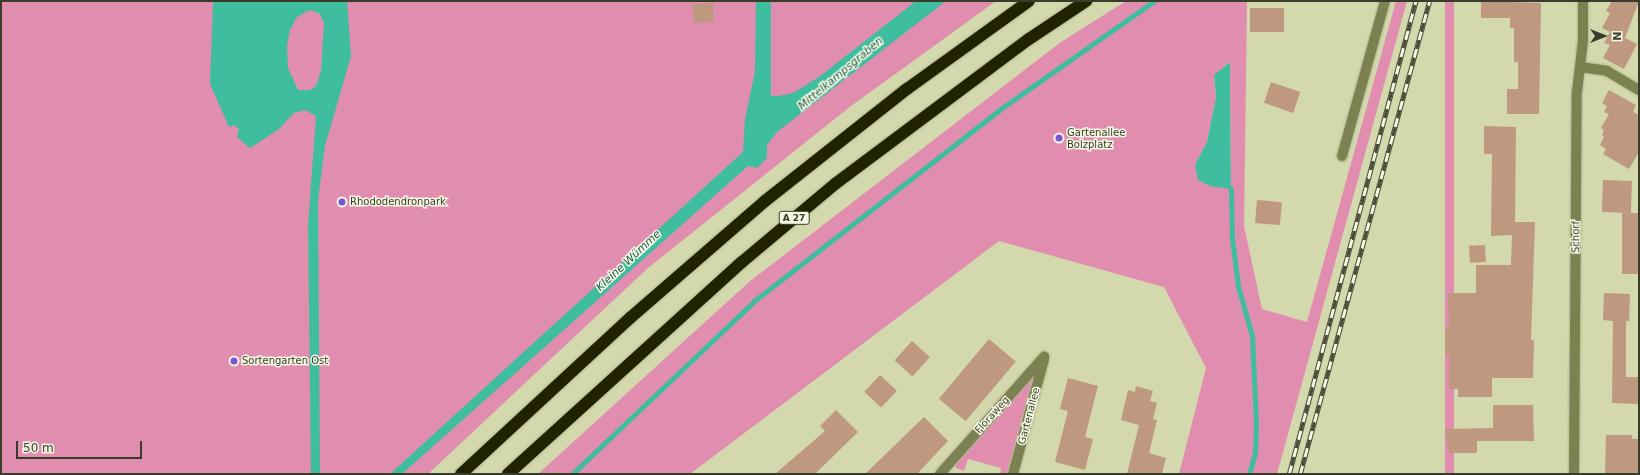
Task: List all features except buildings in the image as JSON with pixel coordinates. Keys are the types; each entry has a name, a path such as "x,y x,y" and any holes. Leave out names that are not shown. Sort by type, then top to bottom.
{"highway":[{"path":"461,474 630,318 765,201 907,89 1029,1"},
{"name":"A 27","path":"508,474 730,272 835,184 1029,39 1086,1"}],"street":[{"path":"1342,156 1385,1"},
{"name":"Schorf","path":"1574,474 1577,92 1580,67 1583,1"},
{"path":"1580,67 1607,71 1639,90"},
{"name":"Floraweg","path":"941,474 1044,357"},
{"name":"Gartenallee","path":"1014,474 1044,357"}],"shaded area":[{"name":"Rhododendronpark","path":"1,1 996,1 851,106 648,268 428,474 1,474"},
{"path":"1126,1 1247,1 1244,226 1262,309 1307,322 1396,1 1407,1 1277,474 1179,474 1206,368 1164,287 999,241 690,474 538,474 749,282 1061,42","holes":["1230,62 1231,189 1195,165 1207,142 1216,97 1214,76"]},
{"path":"1445,1 1454,1 1454,474 1445,474"},
{"path":"1030,378 1033,379 1007,474 1000,474 1001,468 968,459 964,471 956,468 955,466"}],"water":[{"path":"213,1 347,1 351,56 325,146 318,200 320,474 311,474 308,225 316,116 305,110 294,113 279,129 250,148 237,137 239,129 234,125 229,127 210,84","holes":["310,10 320,14 324,23 321,71 316,86 310,90 298,90 288,68 287,46 290,30 297,17"]},
{"path":"756,1 771,1 771,96 778,96 793,93 819,77 916,1 946,1 777,132 767,145 767,158 757,168 748,166 402,474 390,474 743,152 745,119 755,72"},
{"path":"1230,62 1231,189 1210,186 1198,180 1195,165 1207,142 1216,97 1214,75"}],"waterway":[{"path":"572,474 754,301 999,110 1154,1"},
{"path":"1231,189 1232,238 1238,286 1252,336 1256,424 1255,453 1249,474"}],"railway":[{"path":"1289,474 1416,1"},
{"path":"1300,474 1429,1"}],"place":[{"name":"Gartenallee Bolzplatz","path":"1059,138"},
{"name":"Rhododendronpark","path":"342,202"},
{"name":"Sortengarten Ost","path":"234,361"}],"water label":[{"name":"Mittelkampsgraben","path":"841,74"},
{"name":"Kleine Wümme","path":"629,261"}]}
